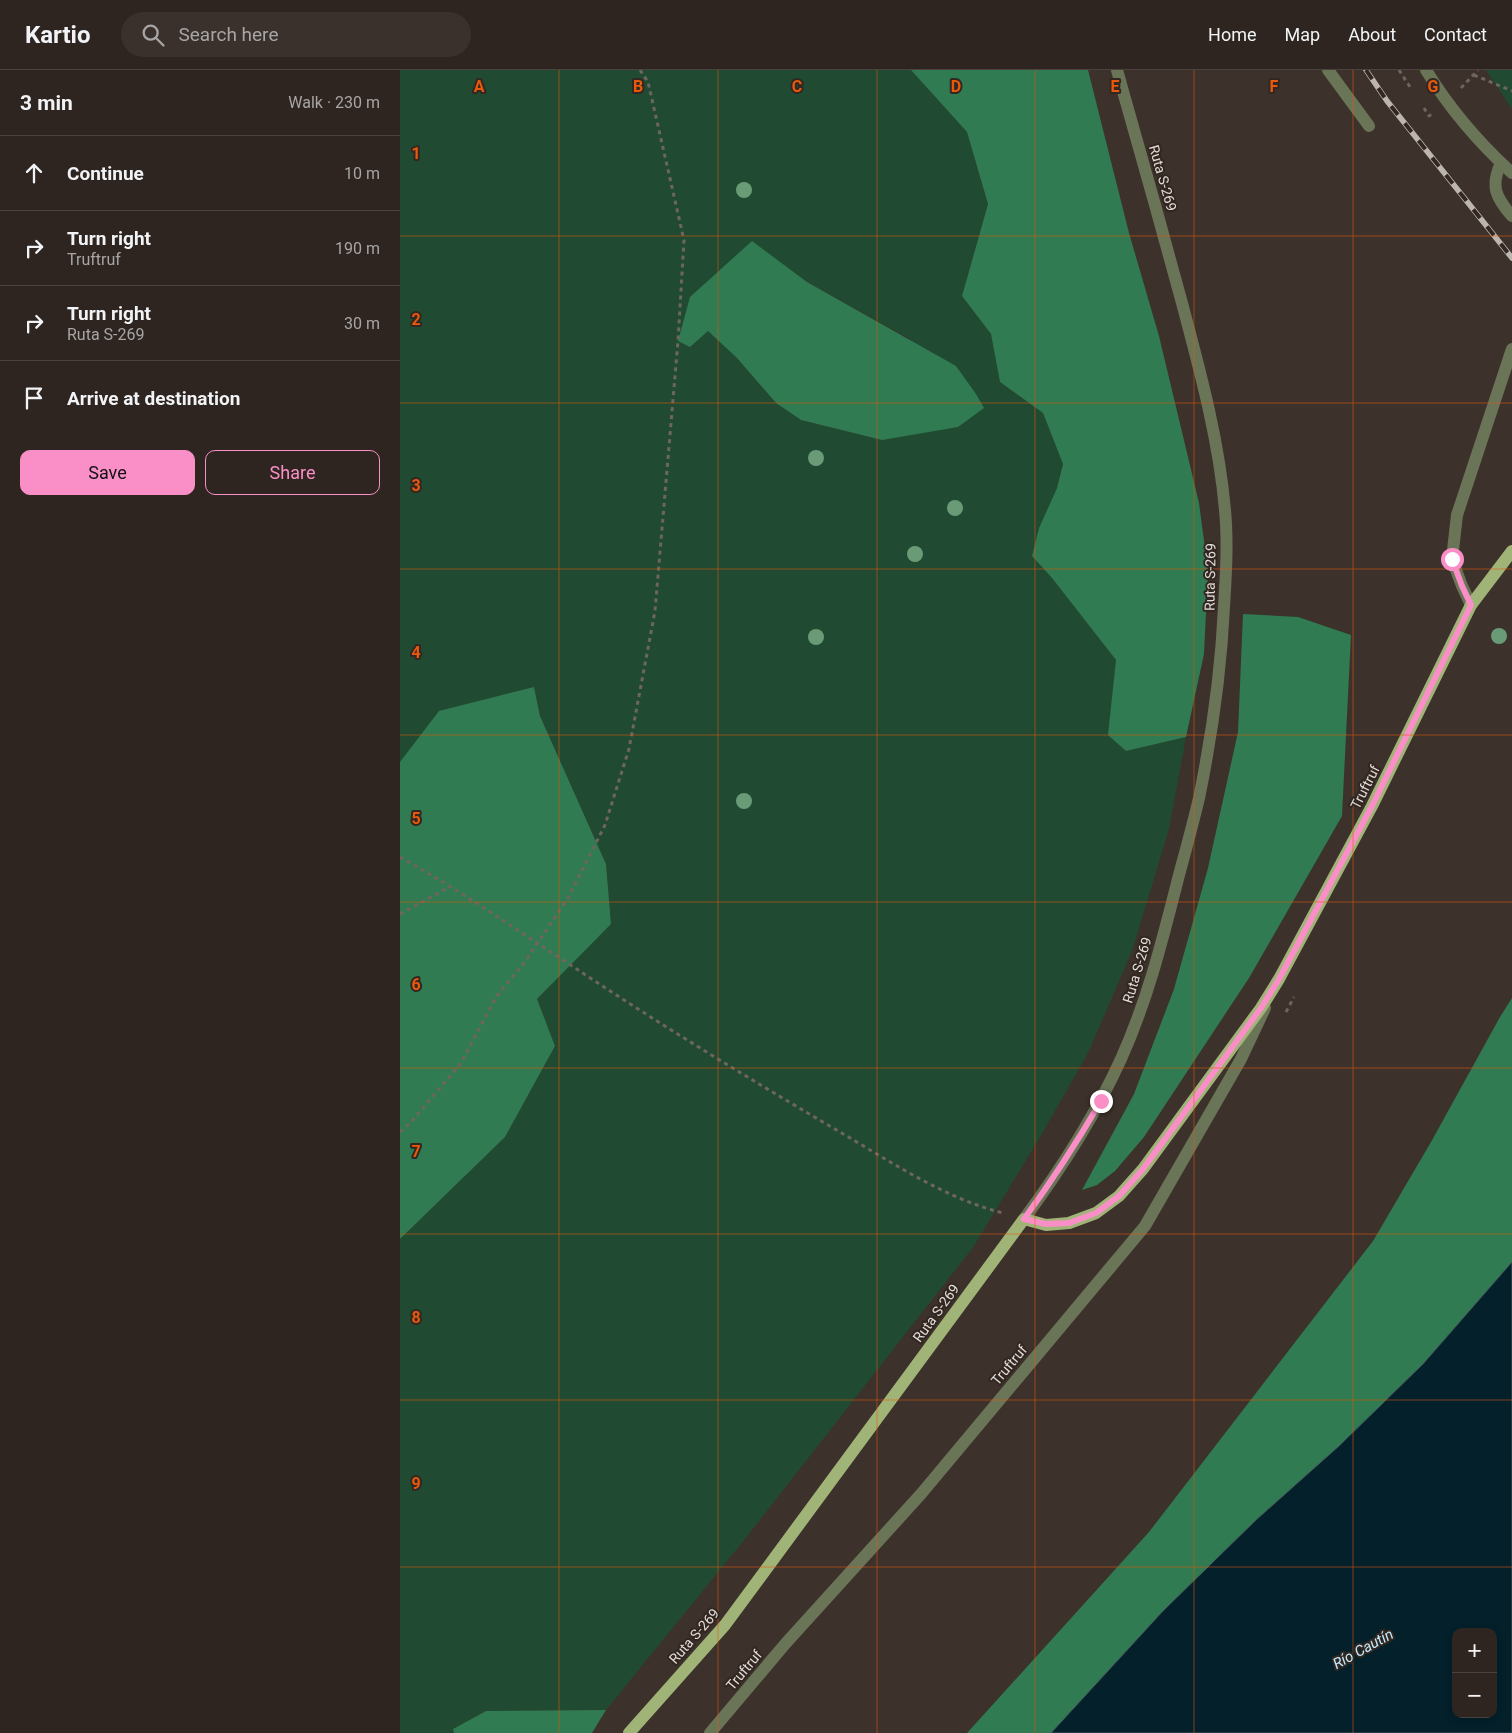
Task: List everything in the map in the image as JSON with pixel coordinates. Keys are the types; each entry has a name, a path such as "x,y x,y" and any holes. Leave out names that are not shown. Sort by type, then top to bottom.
{"main road":[{"name":"Truftruf","path":"1024,1219 1046,1224 1069,1223 1096,1213 1119,1196 1143,1169 1261,1008 1279,979 1372,806 1471,605 1512,551"},
{"name":"Ruta S-269","path":"629,1733 725,1625 1024,1219"}],"street":[{"name":"Ruta S-269","path":"1024,1219 1052,1181 1101,1101 1121,1059 1142,1007 1159,955 1199,798 1222,654 1226,576 1226,512 1214,431 1165,240 1117,70"},
{"path":"1328,70 1369,126"},
{"path":"1426,70 1438,90 1478,140 1512,173"},
{"path":"1501,163 1495,176 1496,194 1512,216"},
{"path":"1471,605 1452,559 1458,515 1512,349"},
{"name":"Truftruf","path":"710,1733 786,1643 921,1494 1145,1226 1241,1059 1279,979"}],"path":[{"path":"400,1132 412,1121 461,1063 496,997 538,942 568,898 605,825 629,750 655,611 684,240 648,82 640,70"},
{"path":"1474,75 1512,91"},
{"path":"400,857 451,886 538,942 574,968 743,1075 932,1185 990,1210 1024,1219"},
{"path":"400,914 451,886"}],"green space":[{"path":"400,70 911,70 967,132 988,204 962,296 991,334 1000,382 1043,413 1063,464 1057,488 1039,528 1032,556 1052,578 1116,660 1109,735 1126,751 1186,737 1169,829 1132,951 1088,1053 1043,1132 974,1246 745,1539 606,1710 486,1711 453,1729 454,1733 400,1733 400,1239 505,1137 555,1046 537,999 611,923 606,864 540,716 534,687 402,759 400,762","holes":["752,242 807,282 910,339 882,440 801,420 776,403 737,358 708,330"]},
{"path":"911,70 1088,70 1129,233 1159,336 1199,503 1208,571 1204,654 1186,737 1126,751 1108,735 1116,660 1052,578 1032,556 1039,528 1057,488 1063,464 1043,413 1000,382 991,334 962,296 988,204 967,132"},
{"path":"1486,70 1512,70 1512,109"},
{"path":"752,241 807,282 956,366 984,408 958,427 882,440 801,420 776,403 737,358 708,331 690,347 678,341 690,297"},
{"path":"1243,614 1298,617 1351,635 1342,816 1249,978 1144,1137 1115,1171 1097,1185 1082,1190 1134,1094 1174,989 1208,868 1238,732"},
{"path":"534,687 540,716 606,864 611,924 537,999 555,1046 505,1137 400,1239 400,762 439,711"},
{"path":"1512,998 1512,1262 1423,1364 1339,1446 1256,1520 1163,1611 1051,1733 967,1733 1149,1532 1373,1241"},
{"path":"606,1710 592,1733 454,1733 453,1729 486,1711"}],"water":[{"name":"Río Cautín","path":"1512,1262 1512,1733 1051,1733 1163,1611 1256,1520 1339,1446 1423,1364"}],"railway":[{"path":"1366,70 1387,101 1512,258"}],"route":[{"path":"1101,1101 1052,1181 1024,1219 1046,1224 1069,1223 1096,1213 1119,1196 1143,1169 1261,1008 1279,979 1372,806 1471,605 1452,559"}]}
